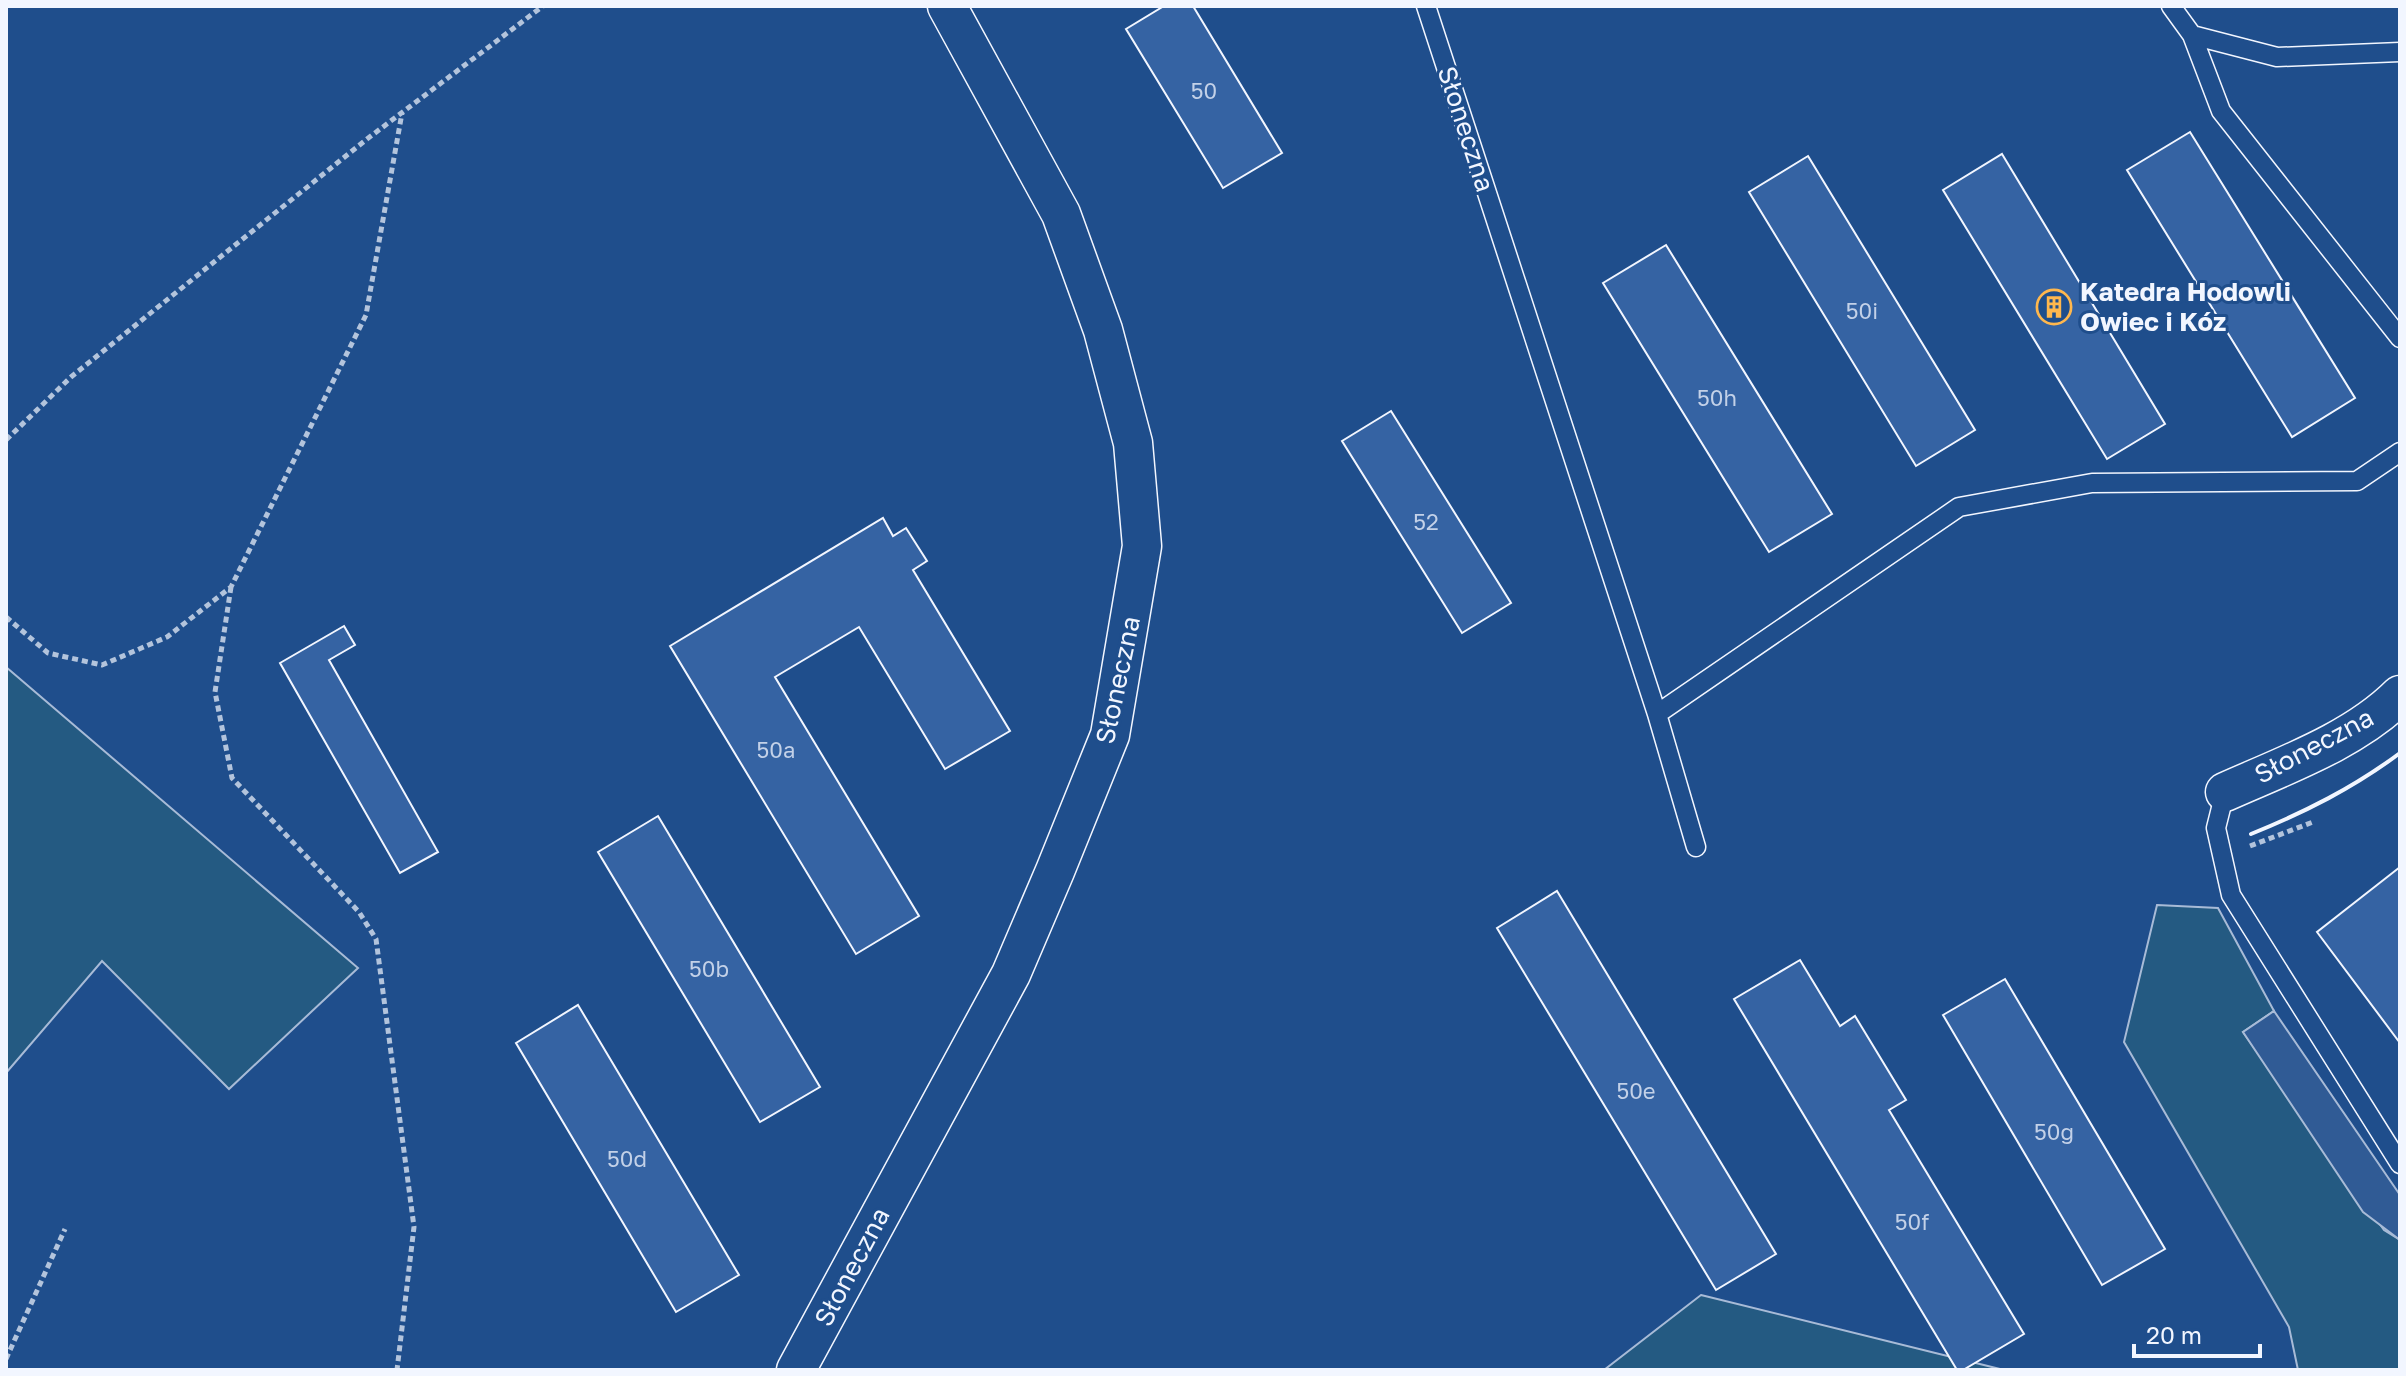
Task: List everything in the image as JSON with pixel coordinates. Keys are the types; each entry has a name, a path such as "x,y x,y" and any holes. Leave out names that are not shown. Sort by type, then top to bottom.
{"street":[{"name":"Słoneczna","path":"796,1370 1011,974 1055,871 1110,735 1142,546 1133,443 1087,287 1061,214 947,6"},
{"name":"Słoneczna","path":"2225,792 2310,754 2387,708 2400,695"}],"lane":[{"name":"Słoneczna","path":"1426,6 1657,714 1696,847"},
{"path":"2171,6 2192,35 2221,111 2400,338"},
{"path":"2192,35 2277,57 2400,52"},
{"path":"1657,714 1959,507 2092,483 2357,481 2400,452"},
{"path":"2225,792 2216,828 2231,895 2400,1164"}],"path":[{"path":"6,440 71,377 402,113 543,6"},
{"path":"397,1370 414,1227 376,939 359,912 232,778 215,692 231,587 366,315 402,113"},
{"path":"6,617 48,653 102,665 167,637 231,587"},
{"path":"2245,848 2313,822"},
{"path":"6,1359 65,1229"}],"shaded area":[{"path":"6,667 358,968 229,1089 102,961 6,1073"},
{"path":"2157,905 2218,908 2274,1011 2243,1032 2384,1230 2400,1240 2400,1370 2298,1370 2289,1327 2124,1042"},
{"path":"2274,1011 2400,1195 2400,1240 2363,1212 2243,1032"},
{"path":"1701,1295 2004,1370 1604,1370"}],"building":[{"path":"1164,6 1193,6 1282,153 1223,188 1126,29"},
{"path":"2190,132 2355,398 2292,437 2127,170"},
{"name":"Katedra Hodowli Owiec i Kóz","path":"2002,154 2165,424 2107,459 1943,190"},
{"path":"1808,156 1975,430 1916,466 1749,192"},
{"path":"1666,245 1832,514 1769,552 1603,283"},
{"path":"1391,411 1511,603 1462,633 1342,441"},
{"path":"883,518 893,536 906,528 927,561 913,570 1010,731 945,769 859,627 775,677 919,916 856,954 670,646"},
{"path":"344,626 355,645 329,660 438,852 400,873 280,663"},
{"path":"658,816 820,1087 760,1122 598,852"},
{"path":"2400,867 2400,1043 2317,932"},
{"path":"1557,891 1776,1254 1716,1290 1497,928"},
{"path":"1800,960 1840,1026 1855,1016 1906,1100 1889,1110 2024,1334 1963,1370 1957,1370 1734,999"},
{"path":"2005,979 2165,1249 2102,1285 1943,1015"},
{"path":"578,1005 739,1275 676,1312 516,1043"}],"wall":[{"path":"2251,834 2328,798 2400,753"}],"place":[{"name":"Katedra Hodowli Owiec i Kóz","path":"2054,307"}]}
